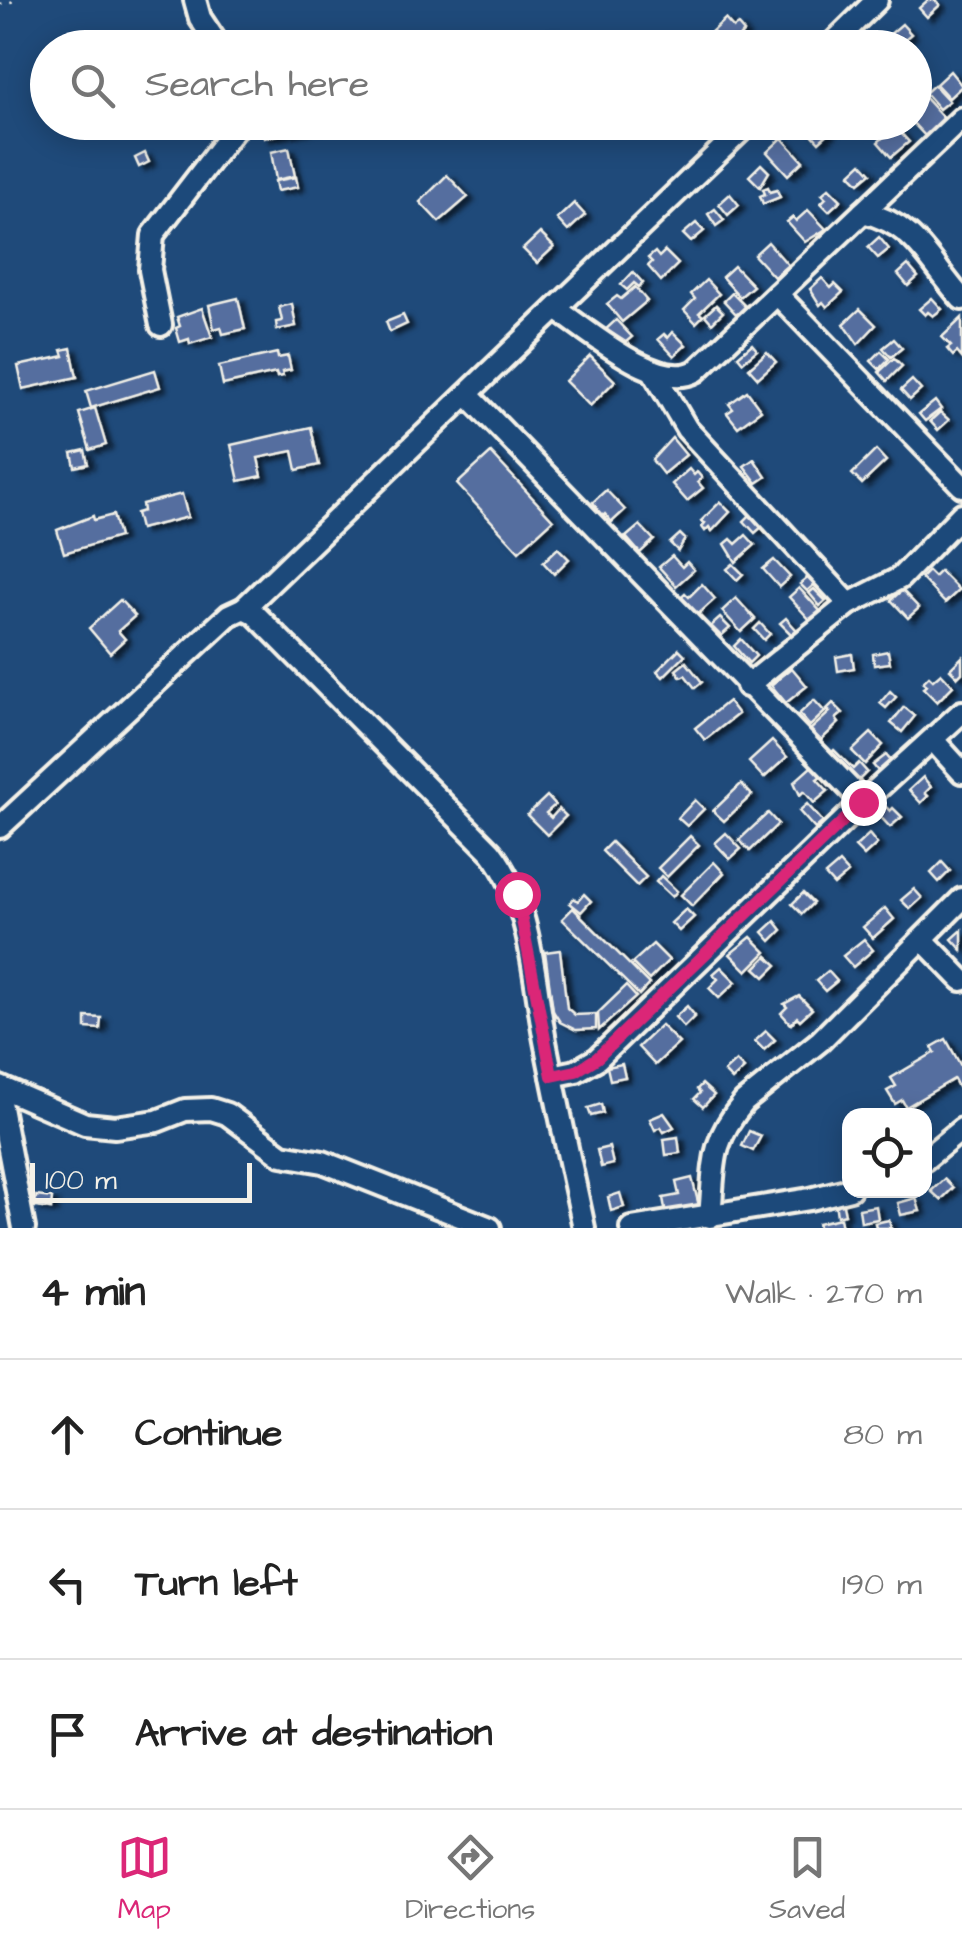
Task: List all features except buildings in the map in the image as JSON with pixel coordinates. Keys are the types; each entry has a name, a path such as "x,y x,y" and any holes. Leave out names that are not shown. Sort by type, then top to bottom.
{"street":[{"path":"195,0 208,30"},
{"path":"846,30 877,0"},
{"path":"556,309 654,372 676,378 696,371 962,118"},
{"path":"161,324 150,270 153,235 226,140"},
{"path":"0,827 229,615 244,608 731,140"},
{"path":"863,212 890,218 935,261 962,299"},
{"path":"777,294 962,486"},
{"path":"654,372 687,429 849,604"},
{"path":"468,395 863,802"},
{"path":"747,686 849,604 900,578 962,514"},
{"path":"244,608 279,636 500,864 522,909 584,1228"},
{"path":"552,1076 576,1071 597,1058 962,712"},
{"path":"933,740 962,772"},
{"path":"710,1216 717,1143 734,1114 820,1041 962,900"},
{"path":"923,940 962,980"},
{"path":"0,1087 84,1124 115,1127 157,1121 184,1110 211,1109 227,1114 282,1154 323,1162 490,1228"},
{"path":"0,1102 24,1228"},
{"path":"932,1153 962,1129"},
{"path":"632,1228 842,1191"}],"path":[{"path":"0,4 20,0"}],"route":[{"path":"517,894 552,1076 576,1071 597,1058 863,802"}]}
